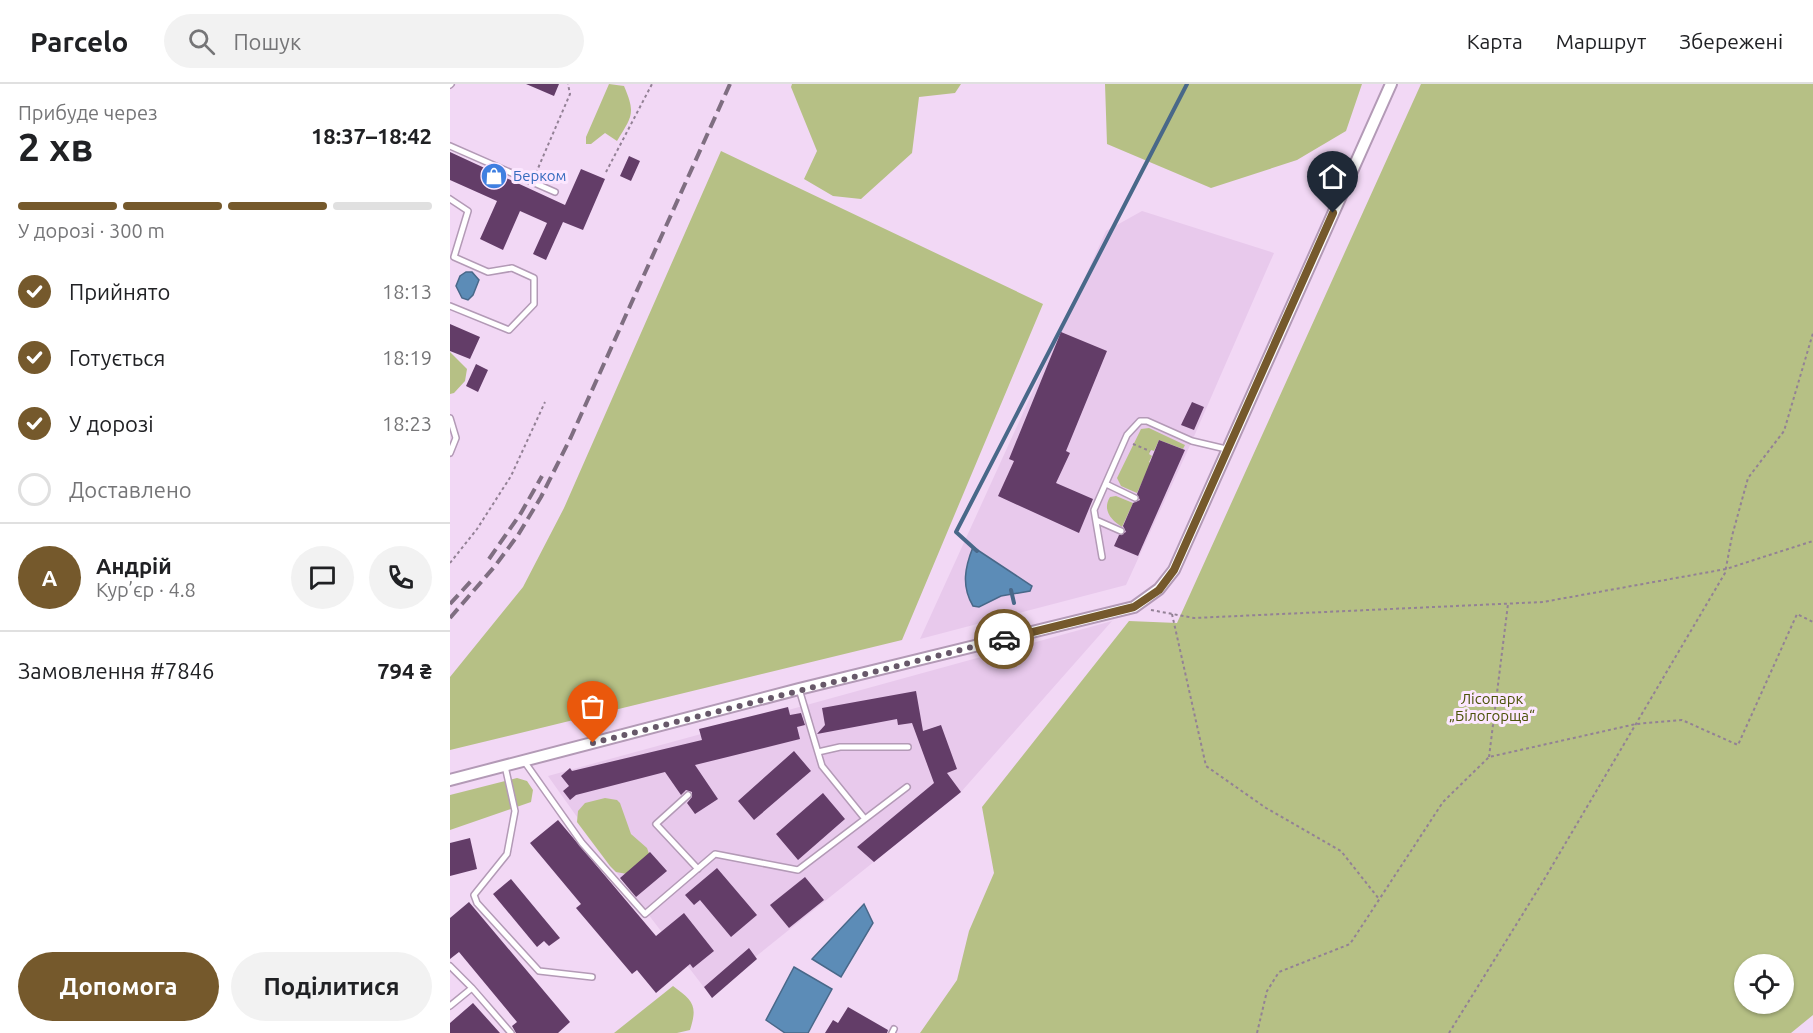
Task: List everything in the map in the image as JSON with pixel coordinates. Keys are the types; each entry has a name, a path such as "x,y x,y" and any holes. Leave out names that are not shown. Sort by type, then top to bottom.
{"street":[{"path":"450,780 800,689 1134,607 1159,590 1174,570 1226,449 1391,84"}],"lane":[{"path":"450,146 555,192"},
{"path":"450,199 468,211 451,258 488,272 512,268 534,278 534,304 509,330 450,306"},
{"path":"450,418 456,438 450,453"},
{"path":"1102,557 1094,510 1125,440 1130,431 1140,422 1148,422 1192,441 1226,449"},
{"path":"1106,484 1135,498"},
{"path":"1096,520 1121,531"},
{"path":"800,689 822,766 865,819"},
{"path":"818,752 840,747 908,747"},
{"path":"524,762 582,843 645,914 715,854 798,870 908,787"},
{"path":"505,766 515,811 507,854 474,895 477,903 539,971 592,978"},
{"path":"688,795 656,825 698,869"},
{"path":"450,966 511,1033"},
{"path":"450,1006 472,988"}],"path":[{"path":"532,182 570,94 568,84"},
{"path":"606,172 652,84"},
{"path":"1449,1033 1709,602 1726,569 1732,536 1748,478 1784,431 1813,336"},
{"path":"450,563 477,529 511,476 544,402"},
{"path":"1125,440 1150,451"},
{"path":"1134,607 1194,618 1543,602 1726,569 1813,541"},
{"path":"1489,757 1508,604"},
{"path":"1172,614 1206,766 1266,808 1341,851 1379,899"},
{"path":"1257,1033 1267,991 1279,972 1350,944 1443,802 1489,757 1636,724 1682,720 1738,745 1797,614 1813,622"}],"shaded area":[{"path":"1142,211 1274,253 1126,585 920,639 1106,231"},
{"path":"1112,621 961,792 709,994 616,872 548,776"}],"green space":[{"path":"609,84 624,86 630,103 631,115 617,141 605,133 591,144 586,144 586,137"},
{"path":"792,84 961,84 955,93 919,97 912,153 861,199 833,196 804,179 817,151 791,87"},
{"path":"1105,84 1362,84 1346,131 1297,160 1211,188 1107,144"},
{"name":"Лісопарк „Білогорща“","path":"1421,84 1813,84 1813,1015 1791,1033 920,1033 957,980 969,931 994,873 982,807 1129,621 1177,623"},
{"path":"721,151 1043,304 902,640 450,750 450,677 523,587 564,508"},
{"path":"450,352 467,369 465,381 454,393 450,394"},
{"path":"1149,428 1185,445 1183,449 1159,440 1154,451 1151,450 1149,454 1152,456 1149,462 1151,463 1137,493 1121,486 1117,478 1141,429"},
{"path":"1116,496 1133,503 1122,527 1111,518 1107,510 1110,497"},
{"path":"517,778 527,781 533,790 531,802 450,830 450,795"},
{"path":"605,798 617,800 620,803 631,834 647,848 651,859 627,874 616,872 610,866 577,822 578,811 585,803"},
{"path":"673,986 692,1004 694,1015 690,1030 677,1033 614,1033"}],"water":[{"path":"466,272 472,272 479,280 473,295 468,300 462,298 456,286 460,276"},
{"path":"973,547 1032,586 1030,591 1001,596 979,607 973,606 967,591 966,576"},
{"path":"864,904 873,923 841,977 812,959"},
{"path":"794,967 832,989 808,1033 785,1033 766,1020"}],"building":[{"path":"526,84 559,84 554,96"},
{"path":"450,152 565,205 581,169 605,179 583,230 563,222 546,260 533,254 547,223 520,211 503,250 480,239 497,201 450,180"},
{"path":"629,156 640,161 631,181 620,176"},
{"path":"450,324 480,337 470,359 450,351"},
{"path":"1061,332 1107,351 1066,451 1070,453 1056,483 1093,499 1079,533 998,496 1014,461 1009,459"},
{"path":"476,364 488,370 478,392 466,386"},
{"path":"1192,402 1204,407 1194,430 1181,425"},
{"path":"1159,440 1185,450 1138,556 1114,546 1119,535 1126,532 1123,526 1133,503 1140,500 1137,494"},
{"path":"916,691 923,731 941,725 957,769 947,773 961,792 874,862 857,847 934,783 912,723 898,725 897,719 817,734 825,725 822,708"},
{"path":"788,707 790,715 801,713 805,725 797,727 800,739 695,765 718,799 695,814 687,803 692,797 692,792 686,790 681,795 665,772 576,795 570,800 563,791 569,786 561,776 570,768 572,771 702,740 699,729"},
{"path":"794,751 811,771 754,820 738,801"},
{"path":"823,793 845,819 798,860 776,834"},
{"path":"558,820 656,936 684,913 714,951 693,968 690,964 656,993 637,970 632,974 576,908 581,904 530,843"},
{"path":"470,838 477,869 450,876 450,843"},
{"path":"650,852 667,871 636,897 620,878"},
{"path":"717,868 757,915 731,937 700,900 694,905 685,895"},
{"path":"805,877 824,900 789,928 770,905"},
{"path":"511,879 560,938 549,946 544,941 537,947 493,894"},
{"path":"469,902 570,1022 558,1033 516,1033 512,1026 517,1022 459,952 450,959 450,918"},
{"path":"749,948 757,959 712,998 704,987"},
{"path":"473,1003 500,1033 450,1033 450,1023"},
{"path":"848,1007 888,1030 887,1033 825,1033 833,1020 838,1023"}],"waterway":[{"path":"977,551 956,532 1187,84"},
{"path":"1011,590 1014,603"}],"railway":[{"path":"450,618 495,566 518,535 541,497 571,437 730,84"},
{"path":"489,559 521,513 542,476"},
{"path":"450,604 472,580"}],"way so far":[{"path":"593,743 1004,639"}],"place":[{"name":"Берком","path":"494,176"}],"route":[{"path":"1004,639 1134,607 1159,590 1174,570 1333,213"}]}
